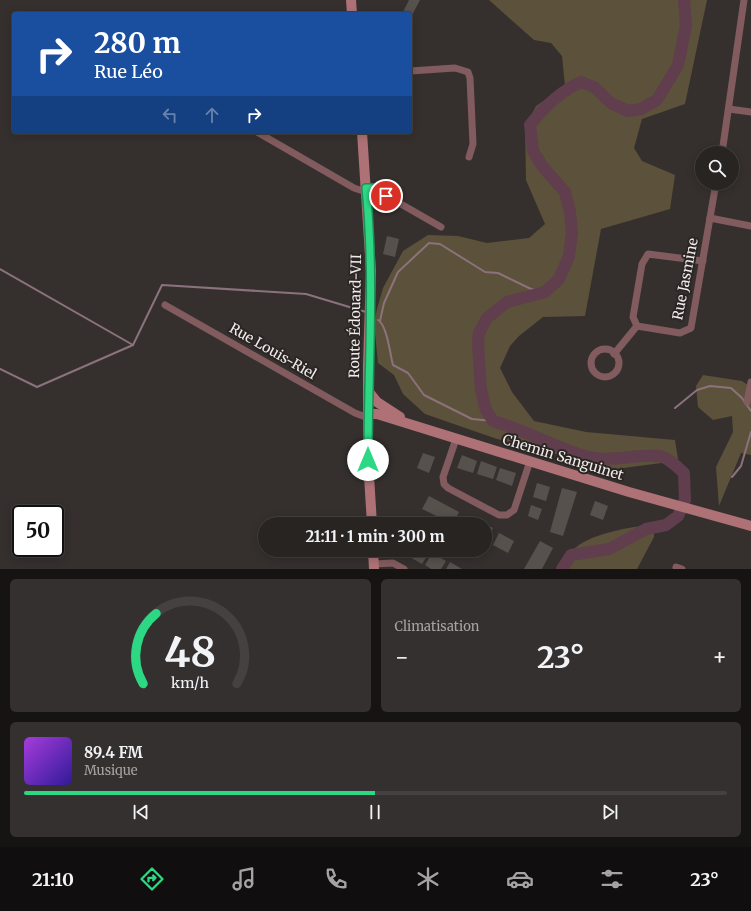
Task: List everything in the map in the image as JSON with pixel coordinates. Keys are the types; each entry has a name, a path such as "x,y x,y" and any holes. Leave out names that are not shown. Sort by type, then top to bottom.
{"street":[{"path":"351,0 352,12"},
{"path":"723,146 744,0"},
{"path":"412,71 461,68 468,72 470,78 473,144 470,157"},
{"path":"729,109 751,112"},
{"path":"260,134 354,188 366,190 373,188 441,226"},
{"name":"Route Édouard-VII","path":"362,134 372,279 368,391 372,517"},
{"name":"Rue Jasmine","path":"637,326 680,333 691,328 715,190"},
{"path":"710,218 751,226"},
{"path":"614,354 637,326 633,317 642,264 648,254 703,261"},
{"name":"Rue Louis-Riel","path":"166,305 355,413 363,416 368,414"},
{"path":"747,402 751,382"},
{"path":"368,391 377,402 409,424"},
{"name":"Chemin Sanguinet","path":"368,414 377,414 696,511 751,526"},
{"path":"456,439 443,477 444,484 448,488 499,515 508,515 514,510 530,461"},
{"path":"374,566 393,563 404,569"}],"shaded area":[{"path":"489,0 707,0 685,104 642,119 634,148 642,161 675,175 670,209 601,229 585,316 543,317 519,336 510,346 500,368 512,392 534,421 586,432 675,440 678,459 669,462 616,469 497,439 425,414 403,394 394,375 378,363 374,323 377,309 383,288 403,251 428,235 458,236 487,243 529,238 545,224 526,180 525,128 536,106 565,86 562,56 551,43 534,40"},
{"path":"703,375 742,381 751,387 751,455 741,453 719,506 716,467 733,432 732,416 713,420 698,407 696,386"},
{"path":"654,524 654,537 637,569 563,569 567,557 575,548 586,541 615,531"}],"building":[{"path":"409,0 420,0 412,15 412,12 403,12"},
{"path":"387,236 399,239 395,257 383,254"},
{"path":"423,453 435,457 429,473 417,468"},
{"path":"462,455 477,461 473,473 457,468"},
{"path":"481,461 497,467 493,479 477,474"},
{"path":"500,468 516,473 512,486 496,480"},
{"path":"537,483 550,487 546,501 533,497"},
{"path":"562,488 577,492 563,536 550,532"},
{"path":"429,496 459,512 456,517 439,517 422,509"},
{"path":"595,501 608,506 603,520 590,515"},
{"path":"531,505 542,509 538,520 528,516"},
{"path":"499,533 514,541 508,553 493,545"},
{"path":"540,541 553,548 542,569 524,569"},
{"path":"410,557 426,557 422,564"},
{"path":"430,557 439,557 446,561 441,569 431,569 425,565"},
{"path":"450,562 462,569 446,569"}],"waterway":[{"path":"562,569 571,555 609,549 646,529 666,525 678,516 685,500 684,473 666,458 659,456 612,459 594,458 562,448 517,429 493,421 486,410 481,390 478,343 479,333 487,318 507,302 545,292 559,279 569,256 572,233 570,212 565,192 543,167 533,151 530,125 553,100 581,82 594,87 611,103 628,111 641,109 657,100 678,65 686,25 684,0"},
{"path":"380,321 384,303 398,272 429,243 440,244 485,272 498,273 531,289 545,292"},
{"path":"0,269 133,345"},
{"path":"0,369 37,387 133,345 162,285 306,294 366,312"},
{"path":"378,320 384,328 393,365 408,373 424,395 472,419 493,421"},
{"path":"675,408 697,390 710,386 731,388 742,398 751,411"},
{"path":"732,477 741,466 751,432"}],"route":[{"path":"368,460 368,349 372,279 366,188 373,188 386,196"}]}
